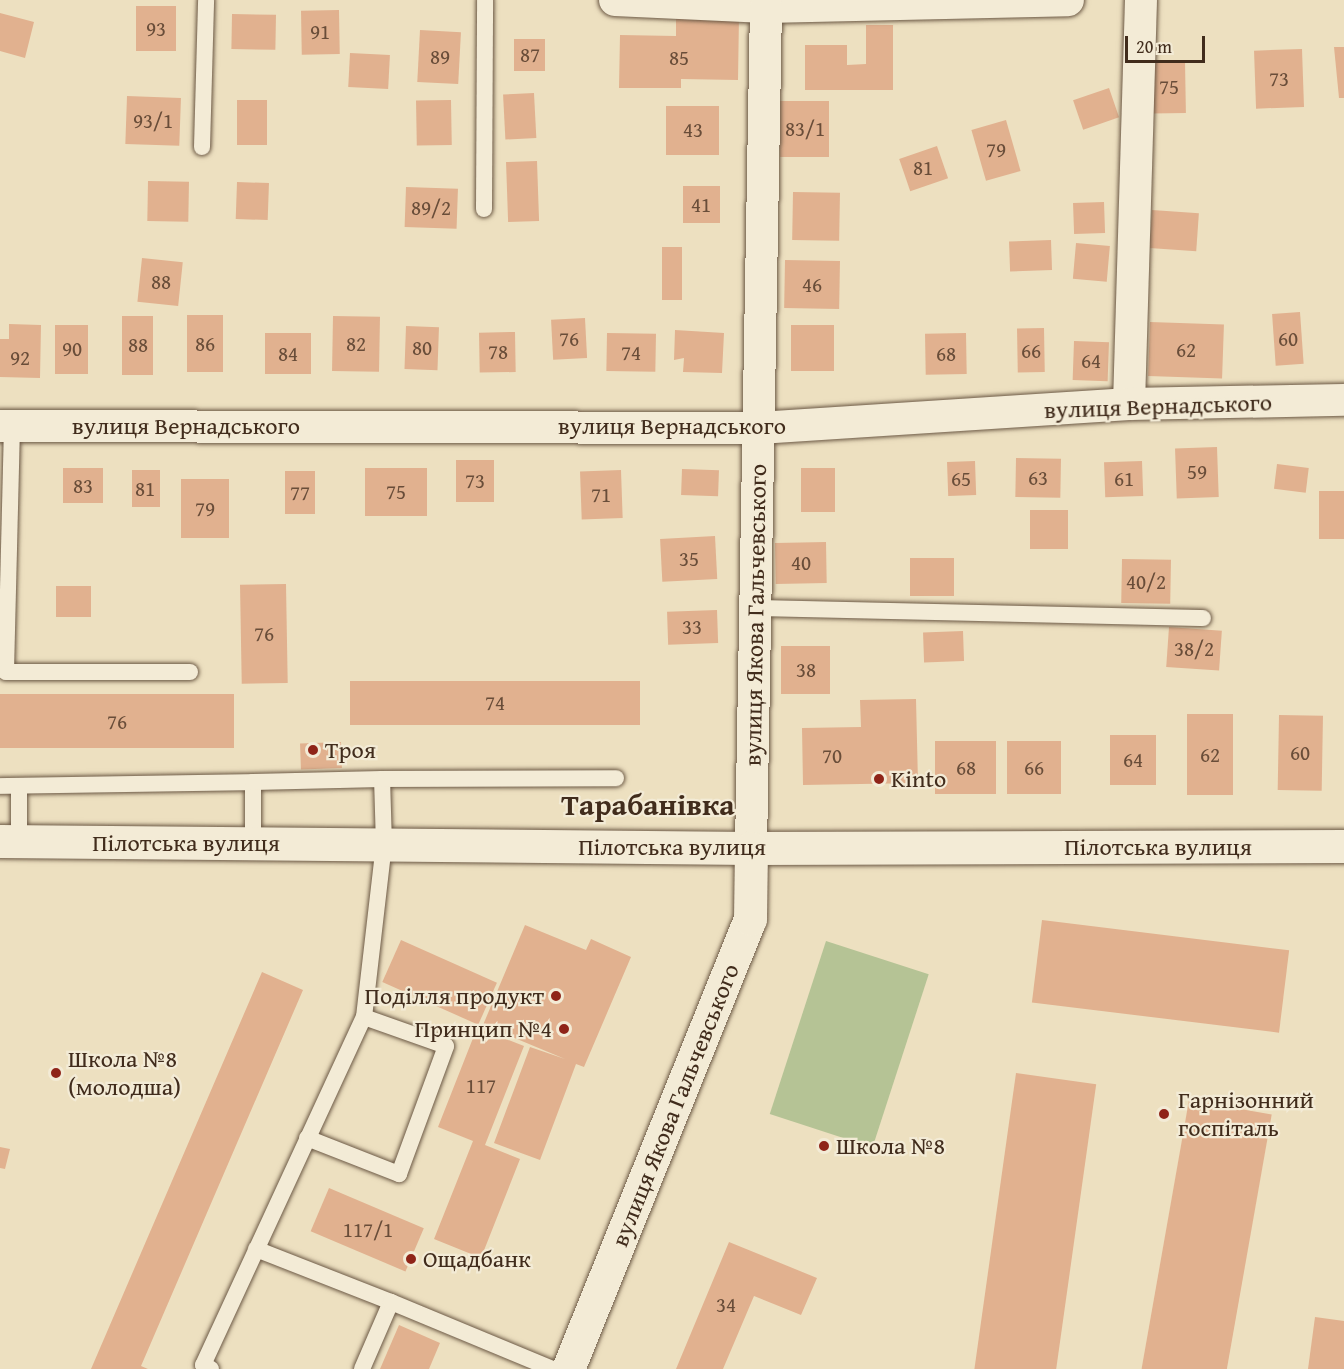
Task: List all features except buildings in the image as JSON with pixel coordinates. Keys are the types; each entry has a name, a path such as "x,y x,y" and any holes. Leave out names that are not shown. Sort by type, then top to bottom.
{"street":[{"path":"615,0 766,7 932,1 1068,0"},
{"path":"1129,404 1141,0"},
{"name":"вулиця Якова Гальчевського","path":"568,1369 750,920 766,7"},
{"name":"вулиця Вернадського","path":"6,426 759,428 1129,404 1344,400"},
{"name":"Пілотська вулиця","path":"9,841 751,848 1344,846"}],"lane":[{"path":"202,147 206,0"},
{"path":"484,208 485,0"},
{"path":"6,426 3,672 190,672"},
{"path":"755,608 1203,618"},
{"path":"0,786 382,779 616,778"},
{"path":"212,1369 203,1365 364,1017 384,845 382,779"},
{"path":"253,843 254,782"},
{"path":"9,841 19,786"},
{"path":"307,1138 399,1174 446,1046 364,1017"},
{"path":"256,1249 553,1369"},
{"path":"362,1369 391,1302"}],"green space":[{"path":"826,941 929,974 872,1147 770,1114"}],"place":[{"name":"Троя","path":"313,750"},
{"name":"Kinto","path":"879,779"},
{"name":"Поділля продукт","path":"556,996"},
{"name":"Принцип №4","path":"564,1029"},
{"name":"Школа №8 (молодша)","path":"56,1073"},
{"name":"Гарнізонний госпіталь","path":"1164,1114"},
{"name":"Школа №8","path":"824,1146"},
{"name":"Ощадбанк","path":"411,1259"}],"district":[{"name":"Тарабанівка","path":"648,804"}]}
